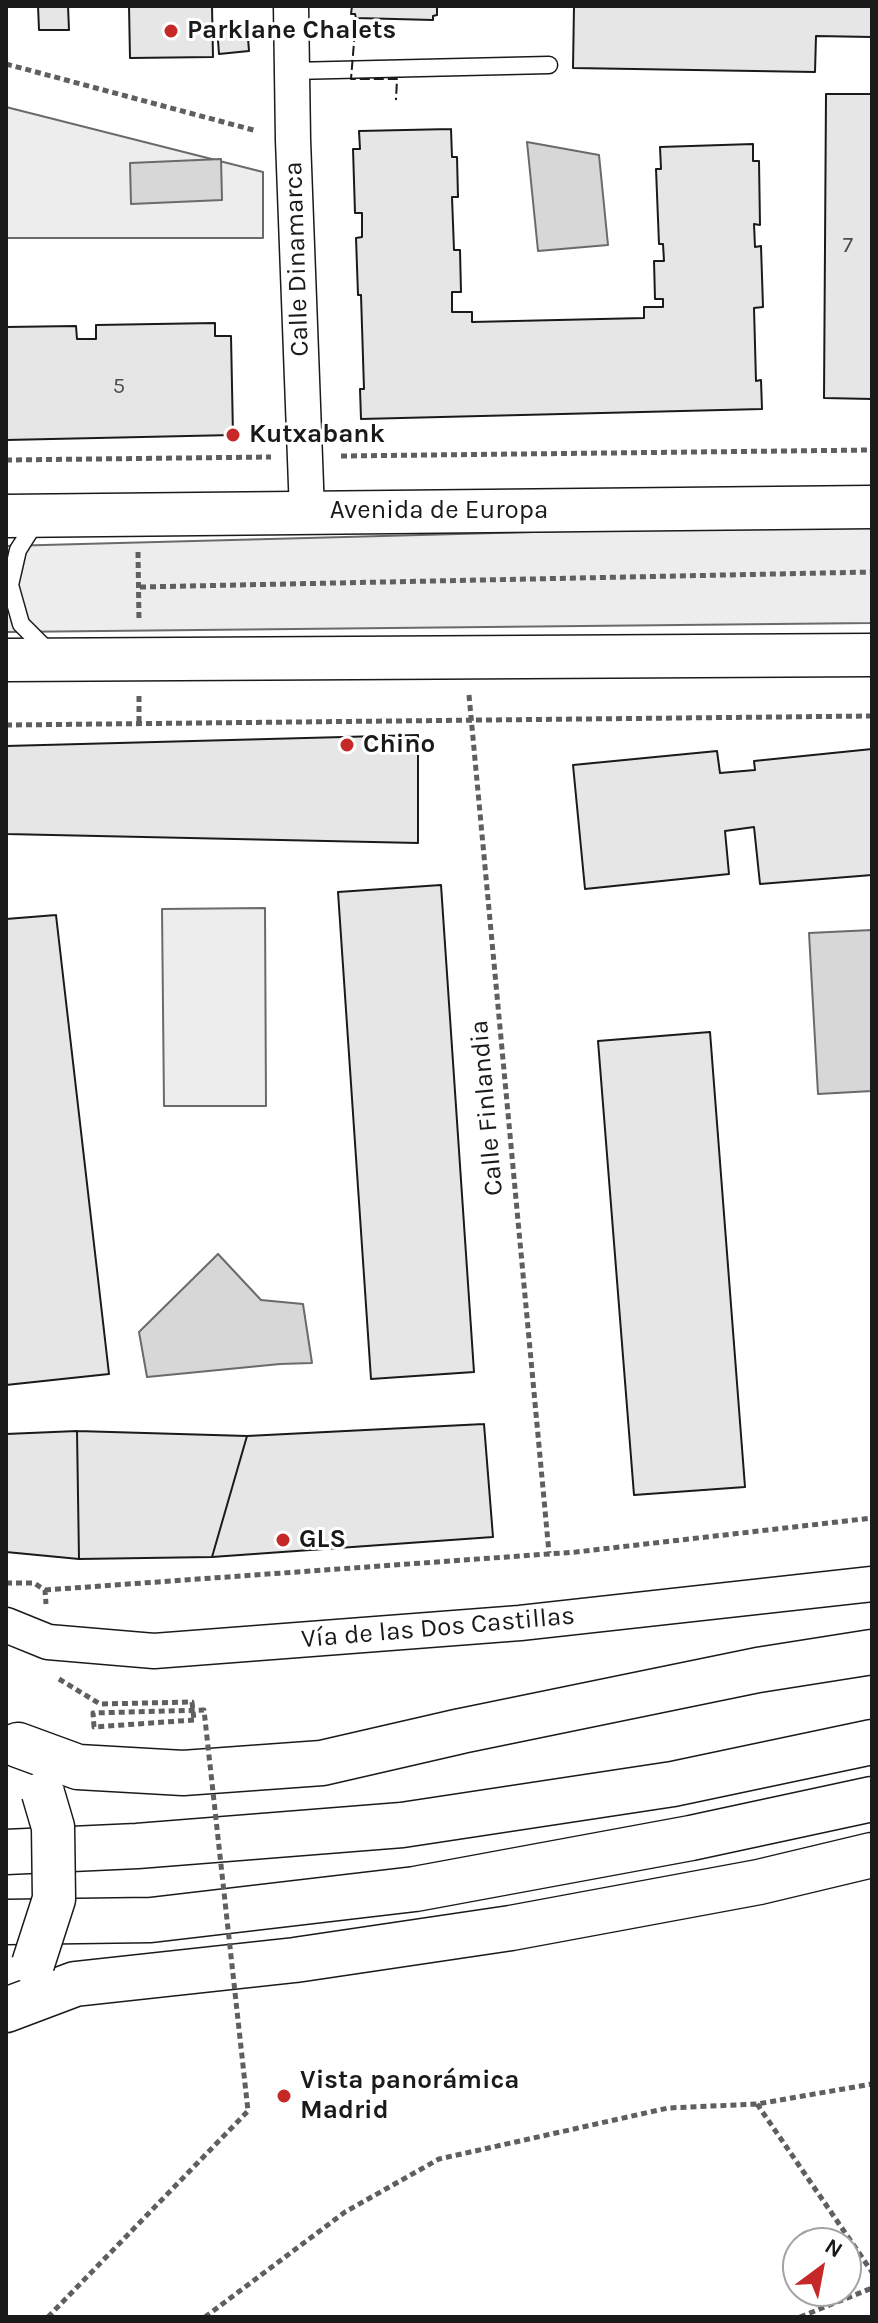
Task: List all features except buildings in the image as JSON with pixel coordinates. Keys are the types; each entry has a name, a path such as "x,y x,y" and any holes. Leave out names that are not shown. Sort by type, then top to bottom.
{"highway":[{"path":"12,1739 78,1767 168,1772 322,1763 758,1670 872,1652"},
{"path":"6,1852 137,1846 402,1825 673,1784 872,1742"},
{"path":"6,1922 151,1920 415,1889 691,1838 872,1799"},
{"path":"6,2010 75,1984 295,1960 511,1928 759,1882 872,1855"}],"street":[{"name":"Calle Dinamarca","path":"291,6 307,512"},
{"name":"Avenida de Europa","path":"23,516 872,507"},
{"path":"6,660 872,655"},
{"name":"Vía de las Dos Castillas","path":"6,1625 48,1642 154,1651 520,1623 872,1584"},
{"path":"6,2003 33,1964 54,1899 53,1827 43,1793 12,1739"}],"lane":[{"path":"292,71 549,65"},
{"path":"23,516 10,585 21,624 57,660"}],"path":[{"path":"6,64 293,140"},
{"path":"6,460 872,450"},
{"path":"140,587 872,572"},
{"name":"Calle Finlandia","path":"468,658 470,719 549,1553"},
{"path":"6,725 872,716"},
{"path":"45,1590 576,1552 872,1518"},
{"path":"48,2317 248,2111 204,1710 93,1713 94,1727 194,1720 192,1702 100,1704"},
{"path":"205,2317 345,2212 439,2159 668,2108 757,2104 872,2084"},
{"path":"757,2104 872,2272"},
{"path":"800,2317 872,2288"}],"shaded area":[{"path":"6,107 263,172 263,238 6,238"},
{"path":"527,142 599,155 608,245 538,251"},
{"path":"221,159 222,200 131,204 130,163"},
{"path":"872,523 872,623 6,632 6,546"},
{"path":"265,908 266,1106 164,1106 162,909"},
{"path":"872,930 872,1091 818,1094 809,933"},
{"path":"218,1254 261,1300 303,1304 312,1363 147,1377 139,1332"}],"fence":[{"path":"356,18 351,79 397,79 396,100"}],"place":[{"name":"Parklane Chalets","path":"171,31"},
{"name":"Kutxabank","path":"233,435"},
{"name":"Chino","path":"347,745"},
{"name":"GLS","path":"283,1540"},
{"name":"Vista panorámica Madrid","path":"284,2096"}]}
